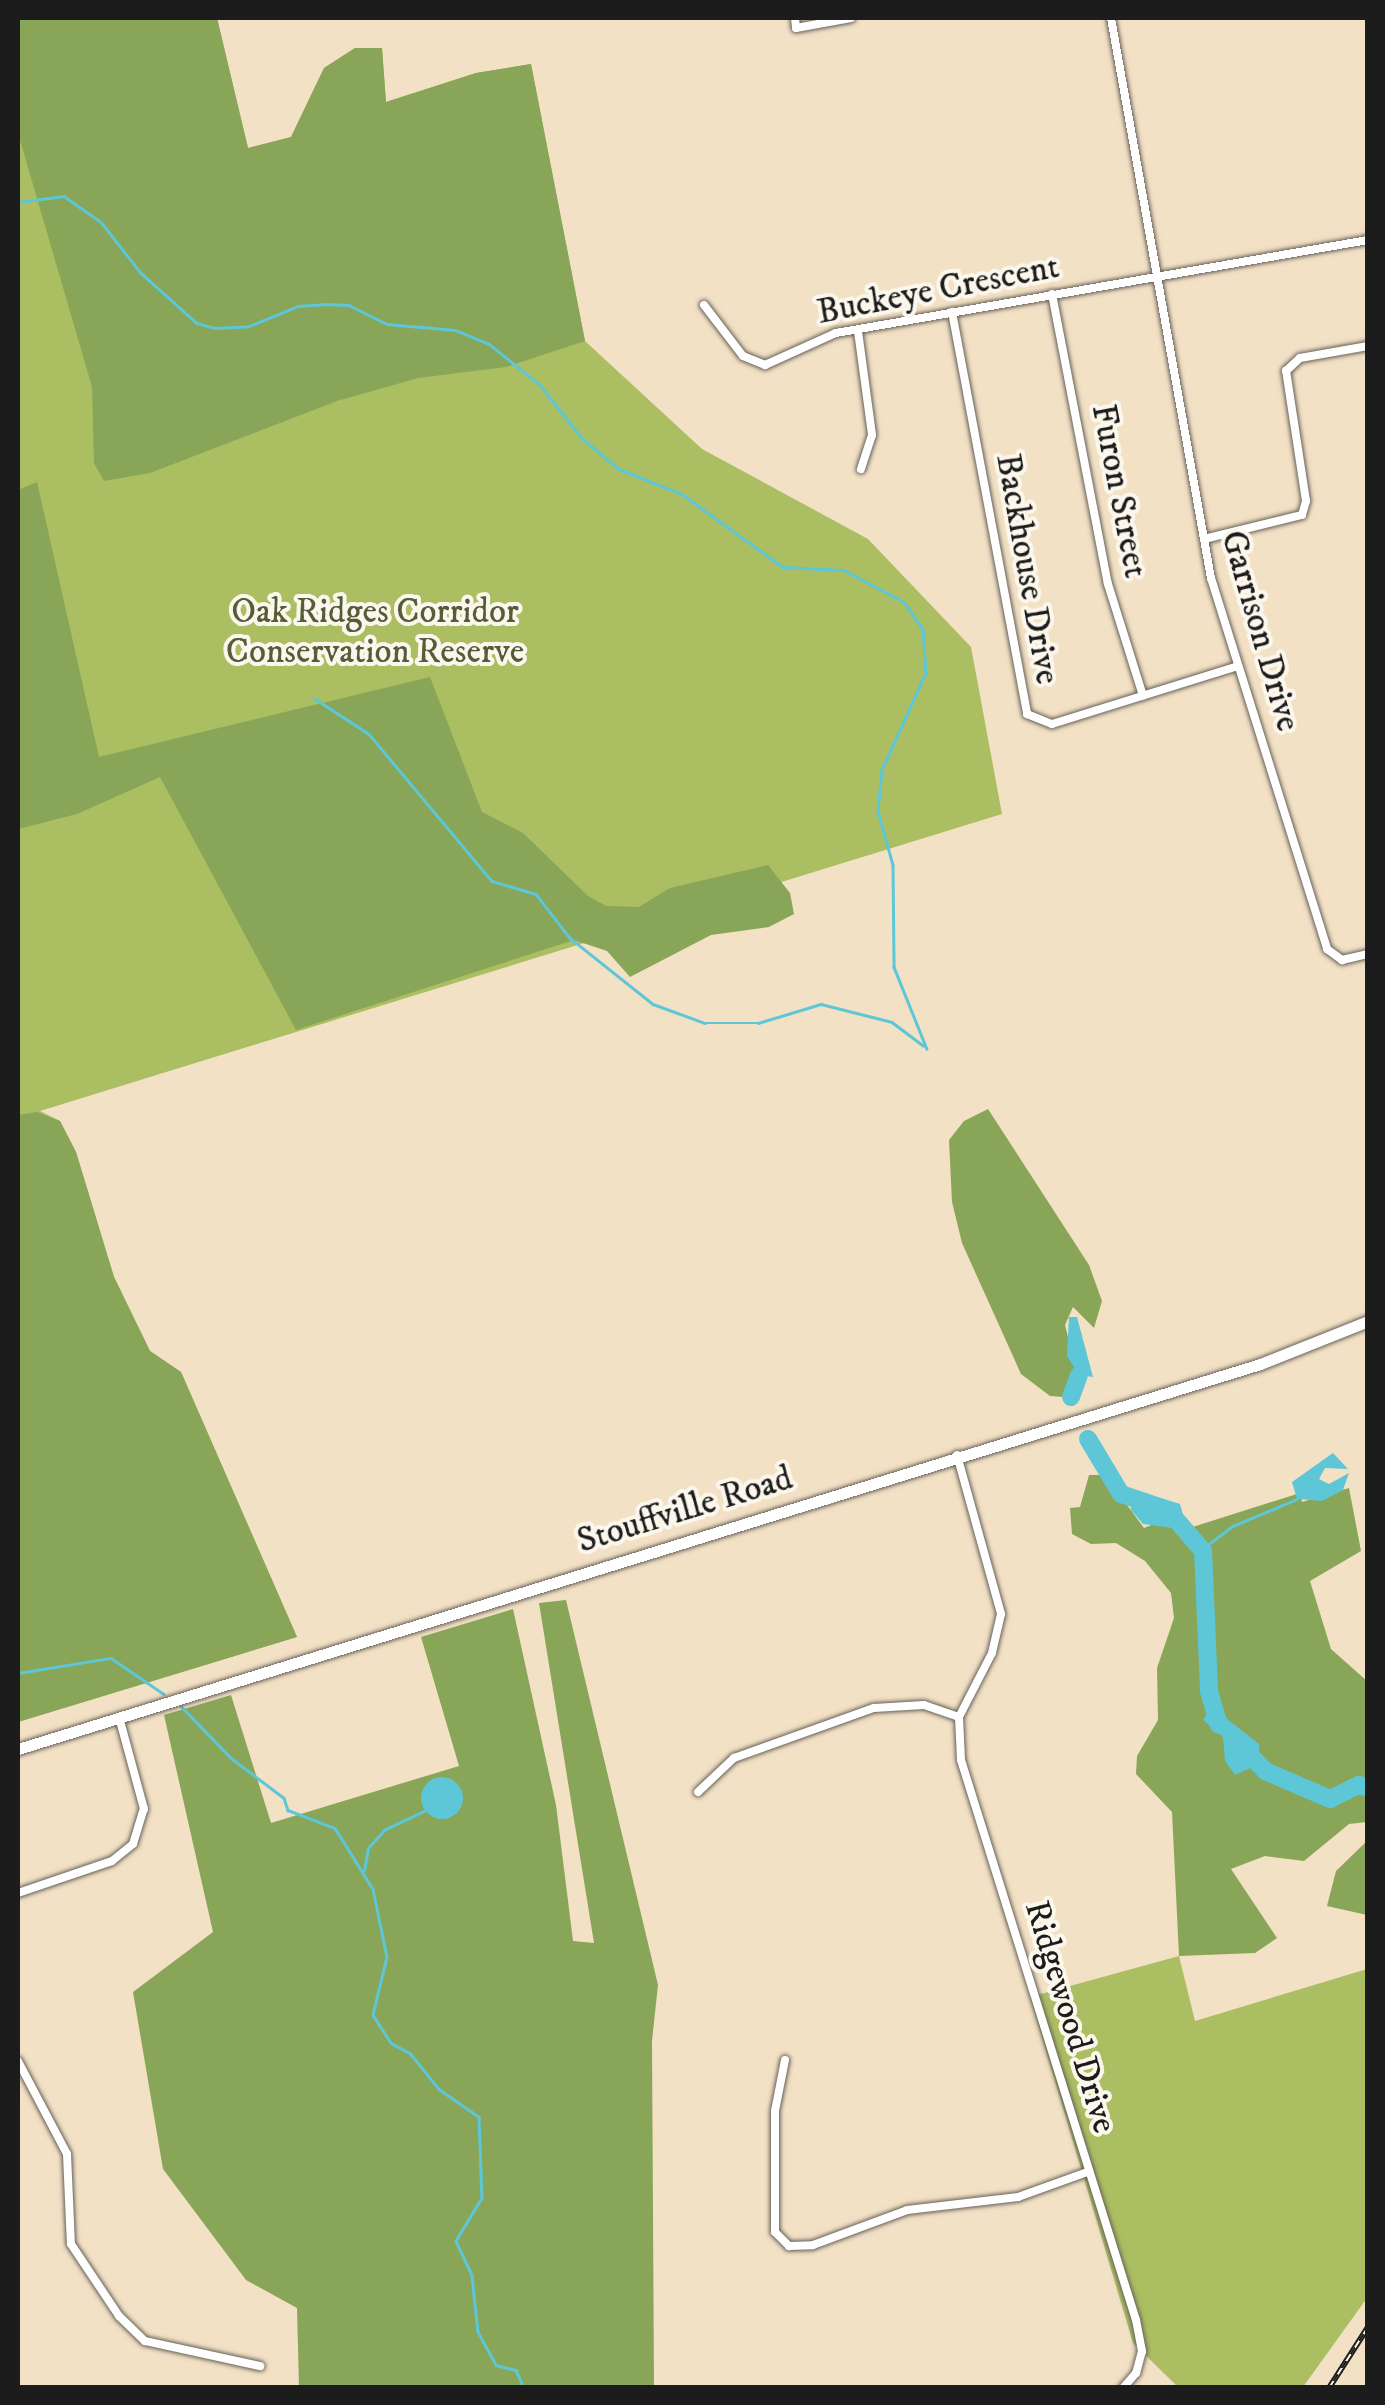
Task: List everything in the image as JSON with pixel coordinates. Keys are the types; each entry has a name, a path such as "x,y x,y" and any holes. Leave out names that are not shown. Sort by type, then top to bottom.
{"main road":[{"name":"Stouffville Road","path":"18,1749 1260,1364 1368,1322"}],"street":[{"path":"796,22 851,18"},
{"name":"Garrison Drive","path":"1111,18 1204,539 1238,666 1327,949 1342,960 1368,954"},
{"name":"Buckeye Crescent","path":"704,305 757,365 819,337 1368,240"},
{"name":"Furon Street","path":"1052,294 1108,584 1143,696"},
{"name":"Backhouse Drive","path":"952,312 1027,714 1052,724 1143,696"},
{"path":"858,331 872,435 862,469"},
{"path":"1204,539 1302,515 1306,502 1286,371 1300,358 1368,346"},
{"path":"1143,696 1238,666"},
{"path":"698,1792 734,1758 874,1708 924,1705 959,1717 992,1653 1001,1614 957,1455"},
{"path":"18,1893 112,1861 133,1844 144,1810 119,1717"},
{"name":"Ridgewood Drive","path":"785,2060 775,2111 774,2232 789,2246 813,2245 907,2210 1001,2201 1087,2172 960,1760 959,1717"},
{"path":"18,2061 61,2137 71,2244 104,2296 145,2340 260,2366"},
{"path":"1087,2172 1142,2351 1136,2374 1123,2388"}],"green space":[{"name":"Oak Ridges Corridor Conservation Reserve","path":"18,18 217,18 248,148 291,137 324,68 355,48 382,48 386,102 476,73 531,64 585,341 702,449 868,539 971,647 1002,814 40,1111 60,1121 76,1152 114,1277 150,1351 181,1372 297,1637 18,1722"},
{"path":"18,18 217,18 248,148 291,137 324,68 355,48 382,48 386,102 476,73 531,64 585,341 506,367 418,378 337,401 150,473 104,481 94,463 92,387 18,133"},
{"path":"37,482 99,757 430,677 482,812 523,833 588,896 606,906 639,907 670,888 768,865 790,893 794,914 769,927 711,935 630,977 607,951 574,940 296,1030 160,777 77,814 18,829 18,490"},
{"path":"988,1109 1089,1265 1102,1301 1094,1328 1073,1307 1065,1325 1079,1381 1065,1397 1050,1396 1021,1374 962,1243 952,1202 949,1140 964,1121"},
{"path":"37,1112 60,1121 76,1152 114,1277 150,1351 181,1372 297,1637 18,1722 18,1115"},
{"path":"1089,1475 1105,1475 1144,1528 1159,1522 1180,1531 1300,1493 1302,1502 1349,1488 1361,1551 1310,1581 1331,1649 1367,1681 1367,1822 1349,1824 1304,1861 1265,1856 1231,1869 1277,1938 1255,1953 1179,1956 1172,1812 1136,1774 1137,1756 1158,1720 1157,1668 1174,1618 1171,1593 1145,1561 1116,1543 1091,1544 1072,1534 1070,1508 1080,1507"},
{"path":"566,1600 658,1985 652,2041 654,2387 299,2387 297,2308 246,2280 163,2169 133,1992 213,1932 164,1715 231,1695 271,1823 459,1766 421,1637 513,1609 556,1805 573,1941 594,1943 539,1603"},
{"path":"1367,1841 1367,1915 1327,1906 1336,1871"},
{"path":"1179,1956 1195,2021 1367,1969 1367,2298 1303,2387 1178,2387 1133,2343 1030,1997"}],"water":[{"path":"1069,1317 1077,1317 1093,1377 1079,1375 1067,1356"},
{"path":"1333,1453 1348,1469 1325,1468 1319,1479 1329,1484 1349,1473 1343,1490 1322,1501 1297,1499 1292,1482"},
{"path":"1139,1491 1180,1504 1187,1530 1143,1524 1131,1510 1131,1493"},
{"path":"1212,1707 1259,1744 1259,1764 1235,1775 1225,1761 1223,1737 1203,1720"},
{"path":"442,1777 457,1783 463,1798 457,1813 442,1819 427,1813 421,1798 427,1783"}],"waterway":[{"path":"18,202 64,196 101,222 141,273 197,323 215,328 249,326 298,306 349,305 387,324 455,330 488,343 540,385 582,438 619,469 682,494 783,567 844,570 904,602 923,629 926,673 882,770 878,811 893,865 894,967 927,1049"},
{"path":"314,698 369,734 492,881 536,894 570,938 653,1004 705,1023 758,1023 821,1004 892,1022 923,1045"},
{"path":"1071,1397 1079,1375"},
{"path":"1088,1439 1121,1494 1150,1504"},
{"path":"1202,1549 1233,1526 1297,1499"},
{"path":"1173,1516 1203,1551 1209,1691 1219,1725"},
{"path":"18,1673 111,1658 164,1694"},
{"path":"181,1706 231,1758 284,1798 288,1810 335,1828 373,1889 387,1957 373,2015 391,2043 410,2053 439,2089 479,2117 482,2198 456,2241 472,2276 478,2332 496,2365 516,2370 524,2388"},
{"path":"1245,1750 1265,1771 1330,1799 1359,1785 1368,1788"},
{"path":"364,1871 368,1848 384,1830 424,1811"}],"railway":[{"path":"1329,2388 1368,2327"}]}
